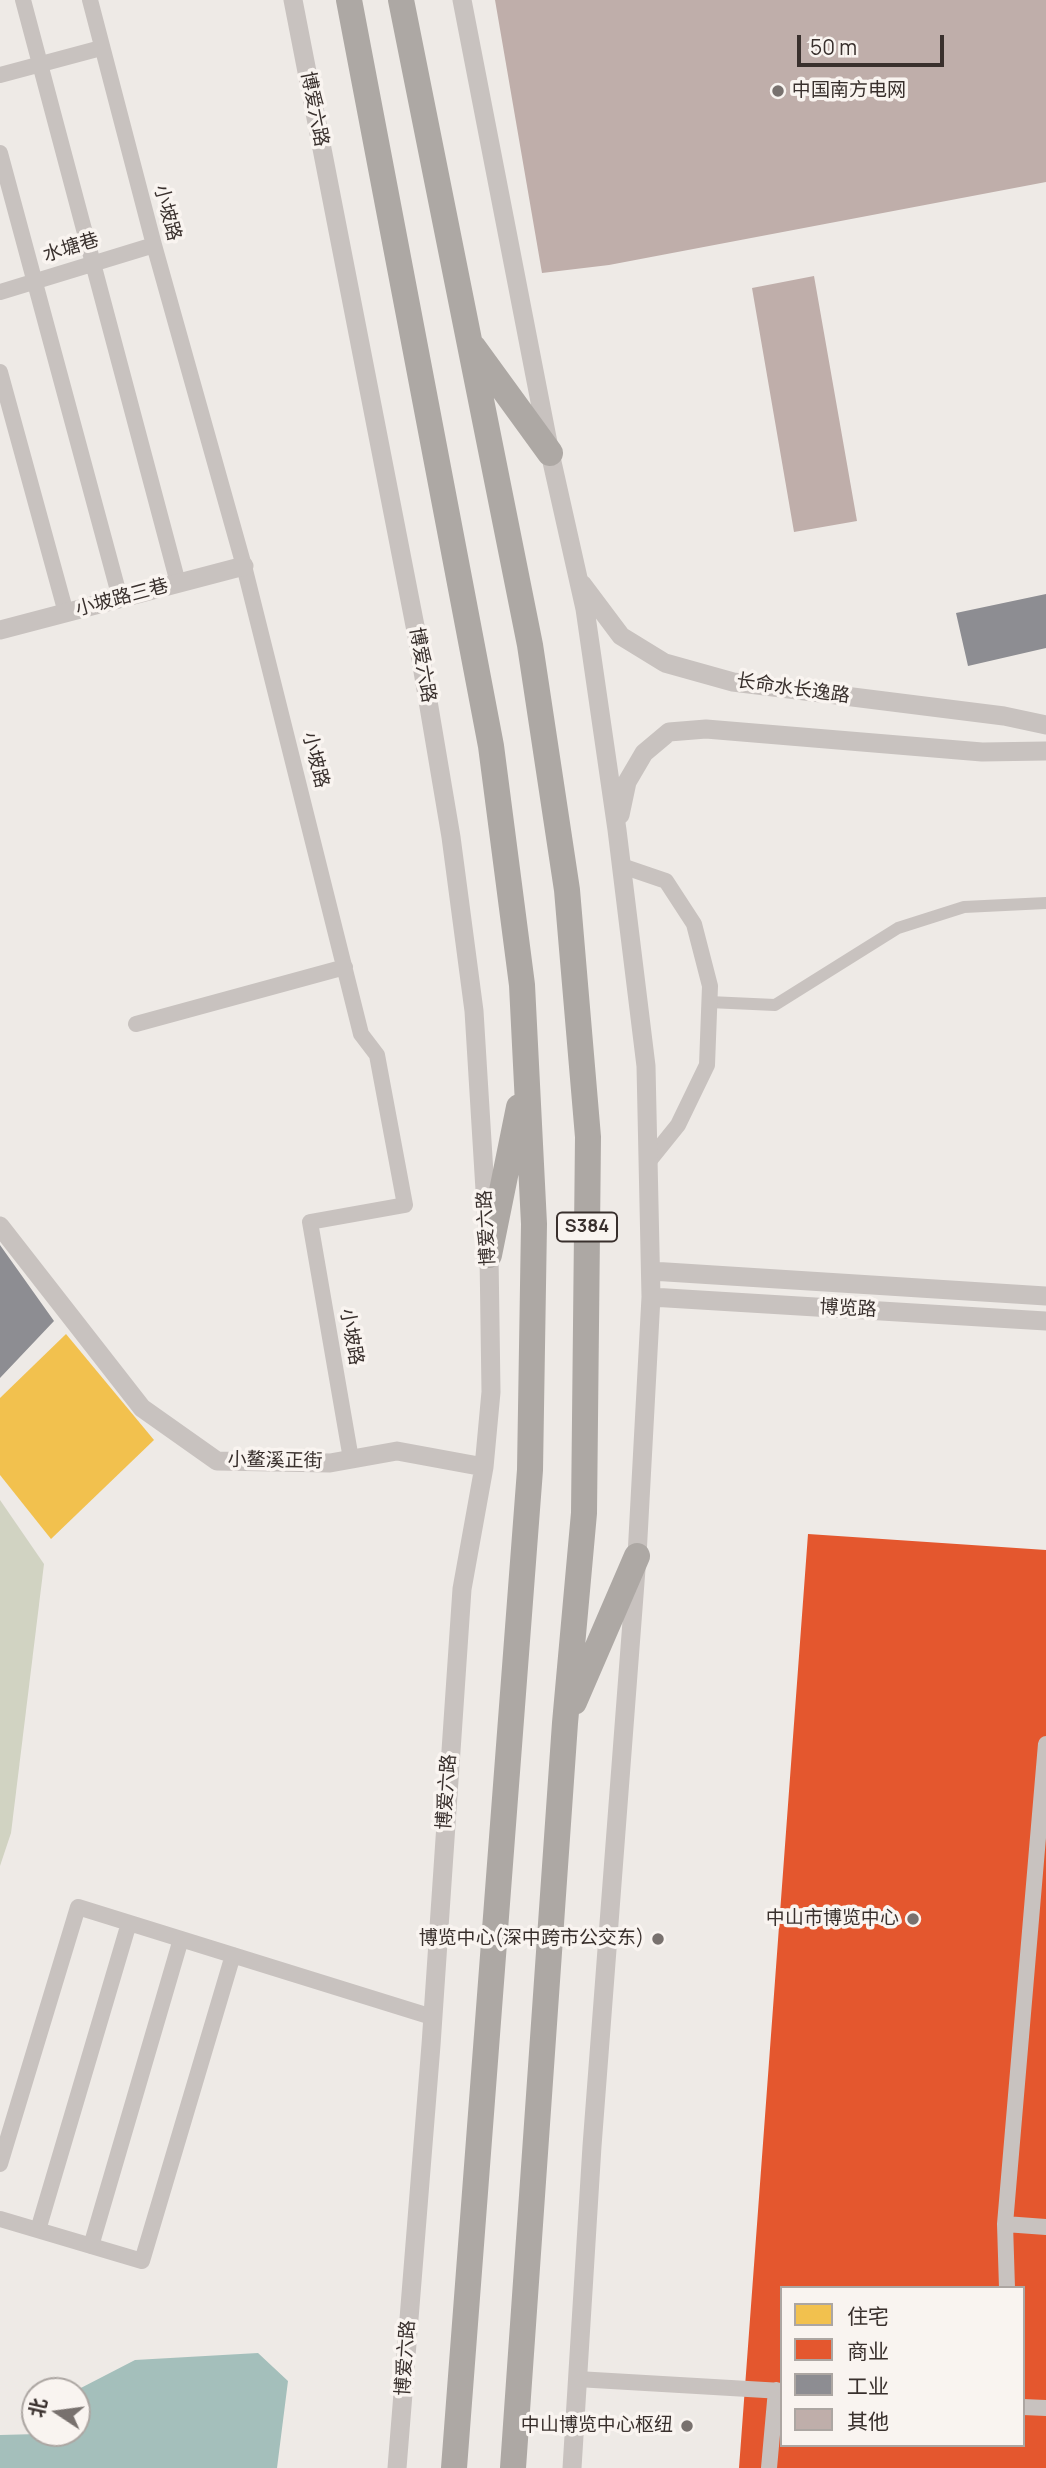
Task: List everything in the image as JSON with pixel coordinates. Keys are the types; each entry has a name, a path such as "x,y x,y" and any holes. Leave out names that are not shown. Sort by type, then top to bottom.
{"highway":[{"name":"S384","path":"349,0 491,746 522,985 534,1224 530,1470 454,2468"},
{"name":"S384","path":"401,0 530,645 561,849 588,1137 583,1513 565,1723 513,2468"},
{"path":"467,340 550,453"},
{"path":"489,1255 527,1071"},
{"path":"565,1723 637,1556"}],"street":[{"path":"23,0 178,583"},
{"name":"小坡路","path":"90,0 154,245 244,566 361,1034 377,1055 405,1205 310,1222 351,1459"},
{"name":"博爱六路","path":"293,0 417,636 451,837 474,1011 489,1255 491,1392 484,1467 461,1589 432,2017 397,2468"},
{"path":"461,0 550,453 578,578 617,830 646,1066 651,1297 637,1556 572,2468"},
{"path":"0,75 101,48"},
{"path":"0,153 120,598"},
{"name":"水塘巷","path":"0,292 154,245"},
{"path":"0,372 66,612"},
{"name":"小坡路三巷","path":"0,630 244,566"},
{"name":"长命水长逸路","path":"578,578 621,636 665,663 733,682 1004,716 1046,725"},
{"path":"617,830 627,782 644,753 669,732 706,729 982,751 1046,751"},
{"path":"622,866 666,881 695,924 710,986 707,1065 678,1125 649,1161"},
{"path":"709,1002 775,1005 898,928 964,907 1046,903"},
{"path":"136,1024 345,967"},
{"name":"小鳌溪正街","path":"0,1226 142,1408 217,1461 330,1463 397,1451 484,1467"},
{"name":"博览路","path":"652,1271 1046,1296"},
{"name":"博览路","path":"651,1297 1046,1321"},
{"path":"1007,2286 1005,2224 1046,1744"},
{"path":"0,2164 78,1907 432,2017"},
{"path":"38,2230 129,1923"},
{"path":"91,2246 181,1940"},
{"path":"0,2219 142,2261 233,1955"},
{"path":"1005,2224 1046,2227"},
{"path":"578,2379 779,2390 769,2468"},
{"path":"1025,2407 1046,2408"}],"green space":[{"path":"0,1500 44,1564 11,1833 0,1866"}],"water":[{"path":"258,2353 288,2381 277,2468 0,2468 0,2435 21,2434 21,2447 91,2447 91,2383 135,2360"}],"building: 住宅":[{"path":"66,1334 154,1440 51,1539 0,1475 0,1398"}],"building: 商业":[{"name":"中山市博览中心","path":"808,1534 1046,1550 1046,2468 739,2468"}],"building: 工业":[{"path":"1046,594 1046,648 968,666 956,613"},
{"path":"0,1245 54,1321 0,1378"}],"building: 其他":[{"name":"中国南方电网","path":"495,0 1046,0 1046,182 609,265 542,273"},
{"path":"814,276 857,521 794,532 752,288"}],"place":[{"name":"中国南方电网","path":"778,91"},
{"name":"中山市博览中心","path":"913,1919"},
{"name":"博览中心(深中跨市公交东)","path":"658,1939"},
{"name":"中山博览中心枢纽","path":"687,2426"}]}
